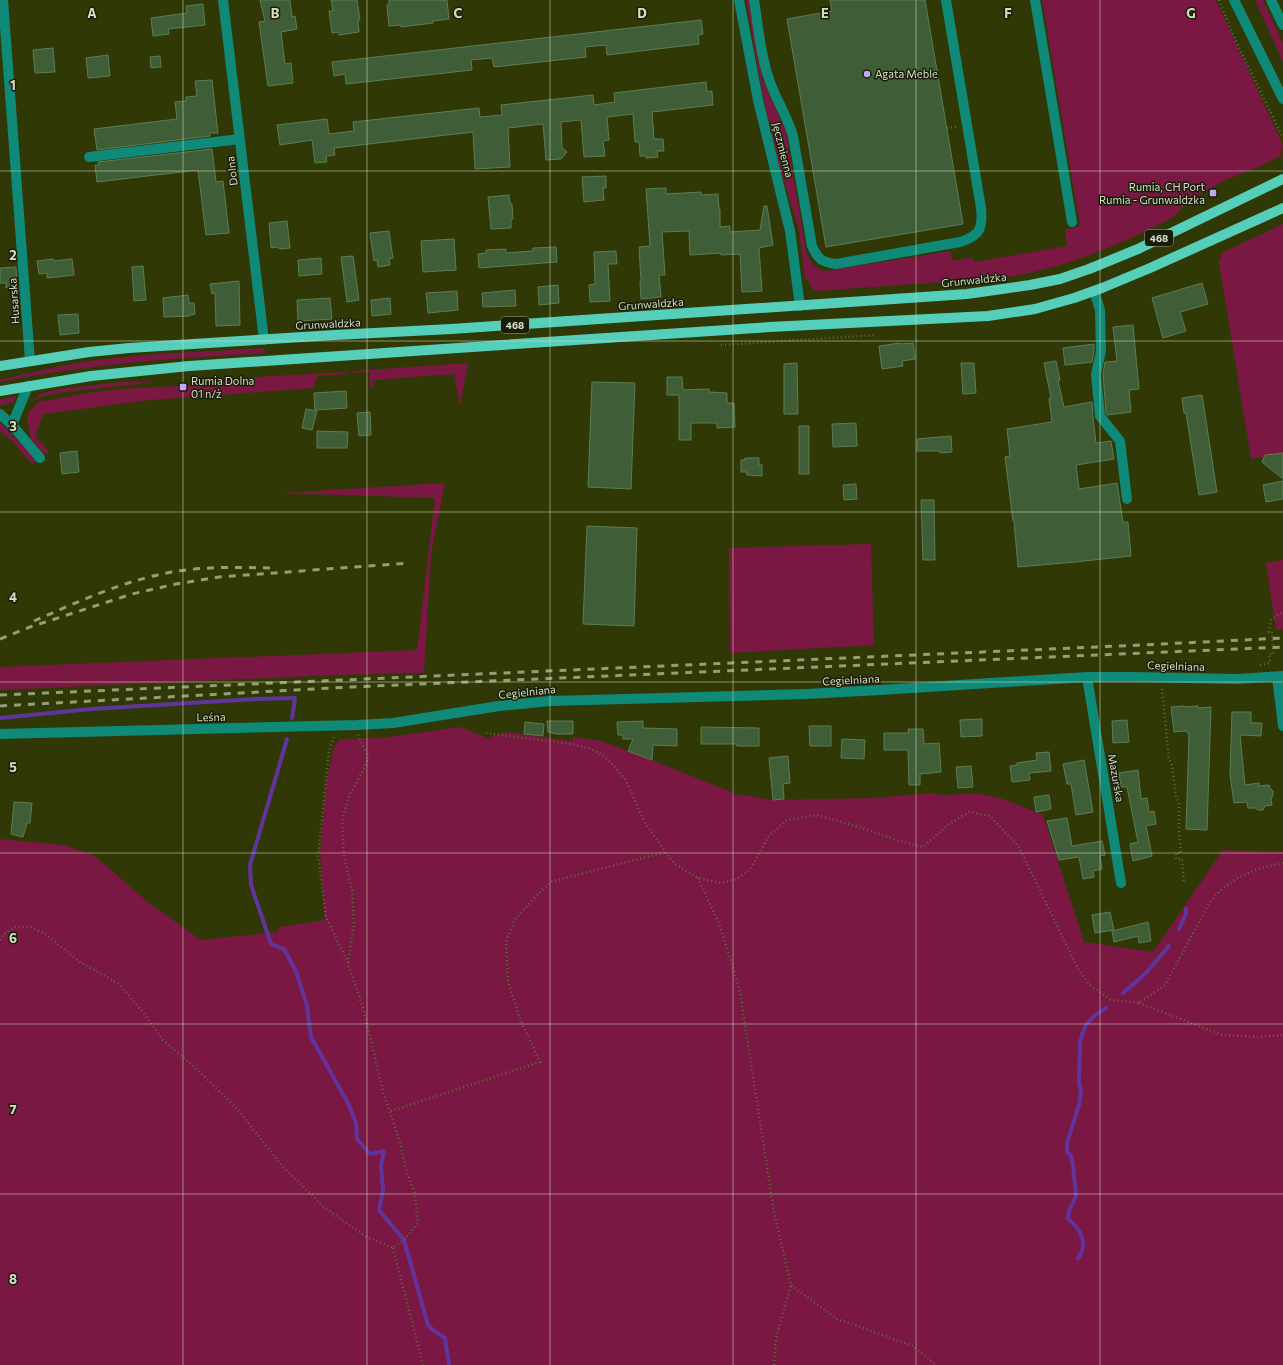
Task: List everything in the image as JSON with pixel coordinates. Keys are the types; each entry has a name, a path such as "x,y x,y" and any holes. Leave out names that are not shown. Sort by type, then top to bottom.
{"main road":[{"name":"Grunwaldzka","path":"0,366 89,352 129,348 800,306 967,294 1030,286 1060,279 1138,248 1283,179"},
{"name":"468","path":"0,391 91,376 227,363 770,327 988,316 1035,309 1094,291 1150,268 1283,208"}],"street":[{"name":"Husarska","path":"3,0 30,361"},
{"name":"Dolna","path":"223,0 264,340"},
{"name":"Jęczmienna","path":"739,0 758,100 790,231 800,306"},
{"path":"754,0 768,78 790,124 793,136 812,246 816,256 826,263 836,264 960,242 971,239 979,232 982,220 981,208 946,0"},
{"path":"1034,0 1072,222"},
{"path":"1234,0 1283,99"},
{"path":"1271,0 1283,25"},
{"path":"89,157 240,139"},
{"path":"1094,291 1100,310 1101,352 1096,374 1100,416 1120,441 1127,500"},
{"path":"12,425 28,386"},
{"path":"0,414 12,425 40,458"},
{"path":"1280,676 1283,726"},
{"name":"Cegielniana","path":"422,719 499,706 550,701 814,693 1087,677 1237,679 1280,676"},
{"name":"Mazurska","path":"1087,677 1121,883"},
{"name":"Leśna","path":"0,734 357,725 393,723 422,719"}],"path":[{"path":"1219,0 1235,39 1283,138"},
{"path":"1257,665 1270,663 1269,654 1273,654 1272,632 1269,632 1271,620 1283,612"},
{"path":"1162,686 1169,759 1172,765 1176,796 1179,803 1181,853 1176,853 1176,859 1182,859 1184,883"},
{"path":"486,732 572,744 591,749 604,756 625,779 644,821 675,864 698,878 720,882 737,879 750,870 768,837 787,820 817,815 923,847 949,824 969,812 990,816 1019,847 1078,970 1090,985 1111,1000 1139,1003 1222,1035 1259,1037 1283,1035"},
{"path":"348,964 354,924 352,890 344,856 342,821 349,796 363,771 368,758 358,734"},
{"path":"335,735 329,751 318,856 326,917 348,964 363,1008 384,1095 400,1142 405,1166 415,1194 418,1224 404,1240 392,1248"},
{"path":"390,1111 540,1062 520,1016 508,981 506,942 515,919 550,882 665,852"},
{"path":"1139,1003 1165,985 1210,902 1222,888 1238,877 1251,871 1283,863"},
{"path":"698,878 720,926 740,992 774,1212 791,1285 776,1338 774,1365"},
{"path":"0,940 4,934 15,927 30,927 45,934 80,962 119,984 143,1012 163,1040 236,1107 282,1166 320,1204 367,1237 392,1248"},
{"path":"392,1248 423,1365"},
{"path":"791,1285 836,1318 913,1346 936,1365"}],"shaded area":[{"path":"746,0 749,0 763,81 786,132 806,251 813,264 825,271 950,251 952,261 972,257 974,262 1067,246 1065,230 1080,226 1042,0 1216,0 1283,146 1280,156 1263,165 1225,180 1200,194 1190,200 1176,215 1170,219 1088,256 1066,263 1001,278 817,291 811,287 809,280 805,280 799,231 779,164 762,91"},
{"path":"1255,0 1263,0 1283,44 1283,62"},
{"path":"1283,224 1283,453 1251,459 1219,262 1223,252"},
{"path":"264,348 265,353 198,357 99,366 0,382 0,380 34,372 112,358"},
{"path":"468,363 460,406 454,374 373,380 373,388 370,388 370,372 353,373 353,371"},
{"path":"347,372 347,374 317,376 313,388 150,400 43,414 35,436 49,452 45,455 31,439 27,418 29,412 38,402 94,392 180,386 180,388 187,388 187,386 247,378"},
{"path":"122,382 155,382 64,392 44,396 32,401 40,394 58,389"},
{"path":"16,396 14,402 0,406 0,400"},
{"path":"0,422 37,461 32,464 11,440 0,431"},
{"path":"445,483 431,554 424,673 336,675 0,690 0,667 417,650 435,498 280,493"},
{"path":"871,544 874,645 730,653 729,548"},
{"path":"1283,560 1283,629 1276,630 1266,563"},
{"path":"460,727 488,738 504,732 572,741 573,737 601,741 739,795 770,800 875,798 932,793 943,795 978,794 1011,802 1043,815 1084,942 1153,952 1223,850 1283,852 1283,1365 0,1365 0,839 65,845 95,856 149,903 201,940 277,932 280,927 325,920 320,853 326,783 334,747 340,739 383,738"}],"building":[{"path":"260,0 290,0 292,17 295,16 297,29 281,32 285,64 291,63 293,83 268,86 259,22 265,21"},
{"path":"331,0 357,0 360,20 358,20 359,32 339,35 339,32 332,33 329,11 333,11"},
{"path":"389,0 447,0 449,19 433,21 433,23 401,27 401,25 389,26 387,5 389,5"},
{"name":"Agata Meble","path":"830,0 925,0 963,224 826,247 787,19 832,11"},
{"path":"203,4 205,25 168,29 169,34 153,36 151,18 187,13 186,6"},
{"path":"701,20 703,34 698,35 699,44 607,55 606,45 585,47 586,57 494,67 492,58 471,60 472,70 346,84 345,74 334,76 332,62"},
{"path":"53,48 55,72 35,73 33,50"},
{"path":"108,55 110,76 88,78 86,58"},
{"path":"160,56 161,67 151,68 150,57"},
{"path":"212,80 218,133 210,133 210,136 97,150 94,129 177,119 175,102 186,101 186,97 197,96 195,81"},
{"path":"706,82 707,92 712,91 713,105 652,112 654,139 663,139 664,151 657,151 658,157 646,158 646,156 640,156 639,142 635,142 633,114 607,117 609,140 603,141 605,156 584,157 581,120 561,122 562,148 567,152 561,159 546,160 543,124 508,128 510,167 475,169 473,132 334,148 335,155 326,156 327,162 315,163 312,140 280,145 277,125 327,119 329,134 354,131 353,122 479,108 480,117 502,115 501,105 593,95 594,105 615,102 614,93"},
{"path":"212,149 216,182 223,181 229,233 206,235 198,170 97,182 95,165 99,165 98,162"},
{"path":"606,176 606,188 603,188 604,200 584,202 582,177"},
{"path":"666,188 666,194 701,192 701,195 718,194 720,227 730,226 730,232 760,230 764,206 767,206 773,245 759,248 762,291 742,292 740,254 721,255 721,253 690,255 689,231 662,232 665,275 659,275 661,297 641,299 639,247 650,246 646,189"},
{"path":"509,195 510,204 512,204 513,219 511,219 511,228 491,229 488,197"},
{"path":"287,221 290,248 271,248 269,223"},
{"path":"389,231 393,258 389,259 390,265 378,267 377,260 374,261 370,233"},
{"path":"454,239 456,270 423,272 421,241"},
{"path":"556,247 557,262 479,268 478,254 486,253 486,250 506,249 506,253 533,251 533,248"},
{"path":"616,251 617,264 608,264 610,301 590,302 589,285 595,284 594,252"},
{"path":"353,256 359,300 347,302 341,257"},
{"path":"321,258 322,274 299,276 298,260"},
{"path":"53,259 54,261 72,259 74,275 47,278 47,273 39,274 37,261"},
{"path":"143,266 146,300 134,301 132,267"},
{"path":"16,267 17,287 6,288 6,283 0,283 0,268"},
{"path":"239,281 240,325 216,326 215,293 212,294 210,284"},
{"path":"1202,283 1208,304 1180,312 1186,331 1163,338 1152,298"},
{"path":"558,285 559,303 539,305 538,287"},
{"path":"515,290 516,306 483,307 482,293"},
{"path":"457,291 458,310 428,313 426,293"},
{"path":"188,295 189,303 194,303 195,314 190,316 164,317 163,298"},
{"path":"330,298 332,319 298,321 297,300"},
{"path":"390,298 391,314 372,316 371,300"},
{"path":"78,314 79,333 60,335 58,315"},
{"path":"1133,325 1139,389 1129,390 1131,412 1107,415 1103,374 1105,362 1117,361 1113,327"},
{"path":"913,343 915,359 902,361 903,366 882,369 879,346"},
{"path":"1094,344 1092,362 1065,365 1063,348"},
{"path":"1056,361 1060,380 1058,381 1064,407 1092,402 1096,443 1111,441 1114,459 1076,465 1079,489 1117,483 1123,522 1128,522 1131,556 1018,567 1014,521 1005,457 1010,456 1007,429 1052,422 1049,399 1051,398 1044,363"},
{"path":"797,363 798,414 784,414 784,364"},
{"path":"961,363 974,363 976,393 963,394"},
{"path":"667,377 682,377 683,390 709,389 709,392 727,393 727,403 734,403 735,427 717,428 717,423 691,423 691,440 679,440 679,395 667,395"},
{"path":"592,382 635,383 631,489 588,487"},
{"path":"346,391 347,408 315,410 314,393"},
{"path":"1202,395 1217,492 1199,495 1186,413 1184,413 1182,398"},
{"path":"306,409 317,411 312,430 302,428"},
{"path":"370,412 371,435 359,436 357,413"},
{"path":"856,423 857,446 833,447 832,424"},
{"path":"799,426 809,426 809,474 799,474"},
{"path":"317,431 348,432 347,448 317,448"},
{"path":"951,436 952,452 940,453 940,451 917,451 917,439"},
{"path":"77,451 79,472 62,474 60,453"},
{"path":"1283,453 1283,479 1262,462 1265,455"},
{"path":"745,458 759,458 759,465 762,465 762,476 747,475 747,472 741,472 741,460 745,460"},
{"path":"1283,481 1283,499 1266,502 1263,485"},
{"path":"856,484 857,499 844,500 843,485"},
{"path":"921,500 934,500 935,560 923,560"},
{"path":"587,526 637,528 634,626 583,624"},
{"path":"1198,706 1198,708 1211,707 1207,830 1186,829 1189,733 1187,731 1174,732 1171,707"},
{"path":"1232,712 1251,712 1251,723 1262,723 1261,736 1240,735 1245,785 1259,783 1259,786 1269,785 1273,791 1271,799 1272,805 1265,806 1263,810 1248,808 1247,802 1234,803 1230,775"},
{"path":"982,719 982,736 961,737 960,720"},
{"path":"1127,720 1129,742 1113,743 1112,721"},
{"path":"547,721 573,721 573,734 556,734 548,732"},
{"path":"643,721 643,728 677,729 677,746 653,745 652,760 628,751 633,739 623,739 623,735 618,735 617,722"},
{"path":"525,722 544,724 543,736 524,734"},
{"path":"809,726 831,726 831,746 810,746"},
{"path":"701,727 759,728 759,746 737,746 737,744 701,744"},
{"path":"908,729 923,729 924,744 939,743 941,772 920,774 920,785 909,785 908,750 884,750 884,733 909,733"},
{"path":"842,739 865,740 864,759 841,758"},
{"path":"1049,752 1051,771 1029,773 1030,780 1012,782 1010,766 1017,765 1017,763 1037,760 1036,753"},
{"path":"788,756 790,783 783,784 784,799 773,800 769,758"},
{"path":"1084,760 1093,812 1076,815 1071,784 1067,784 1063,764"},
{"path":"971,766 973,787 958,788 956,767"},
{"path":"1138,770 1141,799 1147,798 1149,812 1154,811 1156,824 1146,826 1152,856 1133,861 1130,844 1138,842 1127,787 1121,787 1119,773"},
{"path":"1049,795 1051,809 1036,812 1034,797"},
{"path":"14,802 32,803 30,823 27,823 23,837 11,834"},
{"path":"1067,818 1072,846 1102,841 1105,855 1100,856 1102,869 1093,871 1094,877 1083,879 1079,857 1059,860 1047,821"},
{"path":"1110,912 1114,930 1095,933 1092,915"},
{"path":"1148,922 1151,941 1139,943 1138,936 1114,942 1112,931"}],"waterway":[{"path":"0,718 91,709 295,698 292,718"},
{"path":"287,739 250,865 251,885 271,944 284,949 296,971 307,1006 311,1037 349,1105 356,1123 357,1139 370,1154 384,1151 381,1166 383,1191 379,1210 404,1240 428,1325 445,1338 449,1365"},
{"path":"1179,929 1186,914 1186,909"},
{"path":"1123,993 1145,974 1169,946"},
{"path":"1078,1258 1083,1247 1083,1242 1077,1227 1068,1219 1069,1211 1076,1196 1073,1166 1071,1156 1067,1151 1067,1143 1079,1105 1081,1091 1079,1083 1080,1044 1082,1035 1086,1025 1094,1016 1106,1008"}],"railway":[{"path":"0,639 30,627 132,594 176,584 219,577 409,563"},
{"path":"34,621 108,590 153,576 182,570 227,567 271,568"},
{"path":"0,695 1283,638"},
{"path":"0,706 351,687 1283,647"}],"place":[{"name":"Agata Meble","path":"867,74"},
{"name":"Rumia, CH Port Rumia - Grunwaldzka","path":"1213,193"},
{"name":"Rumia Dolna 01 n/ż","path":"183,387"}]}
